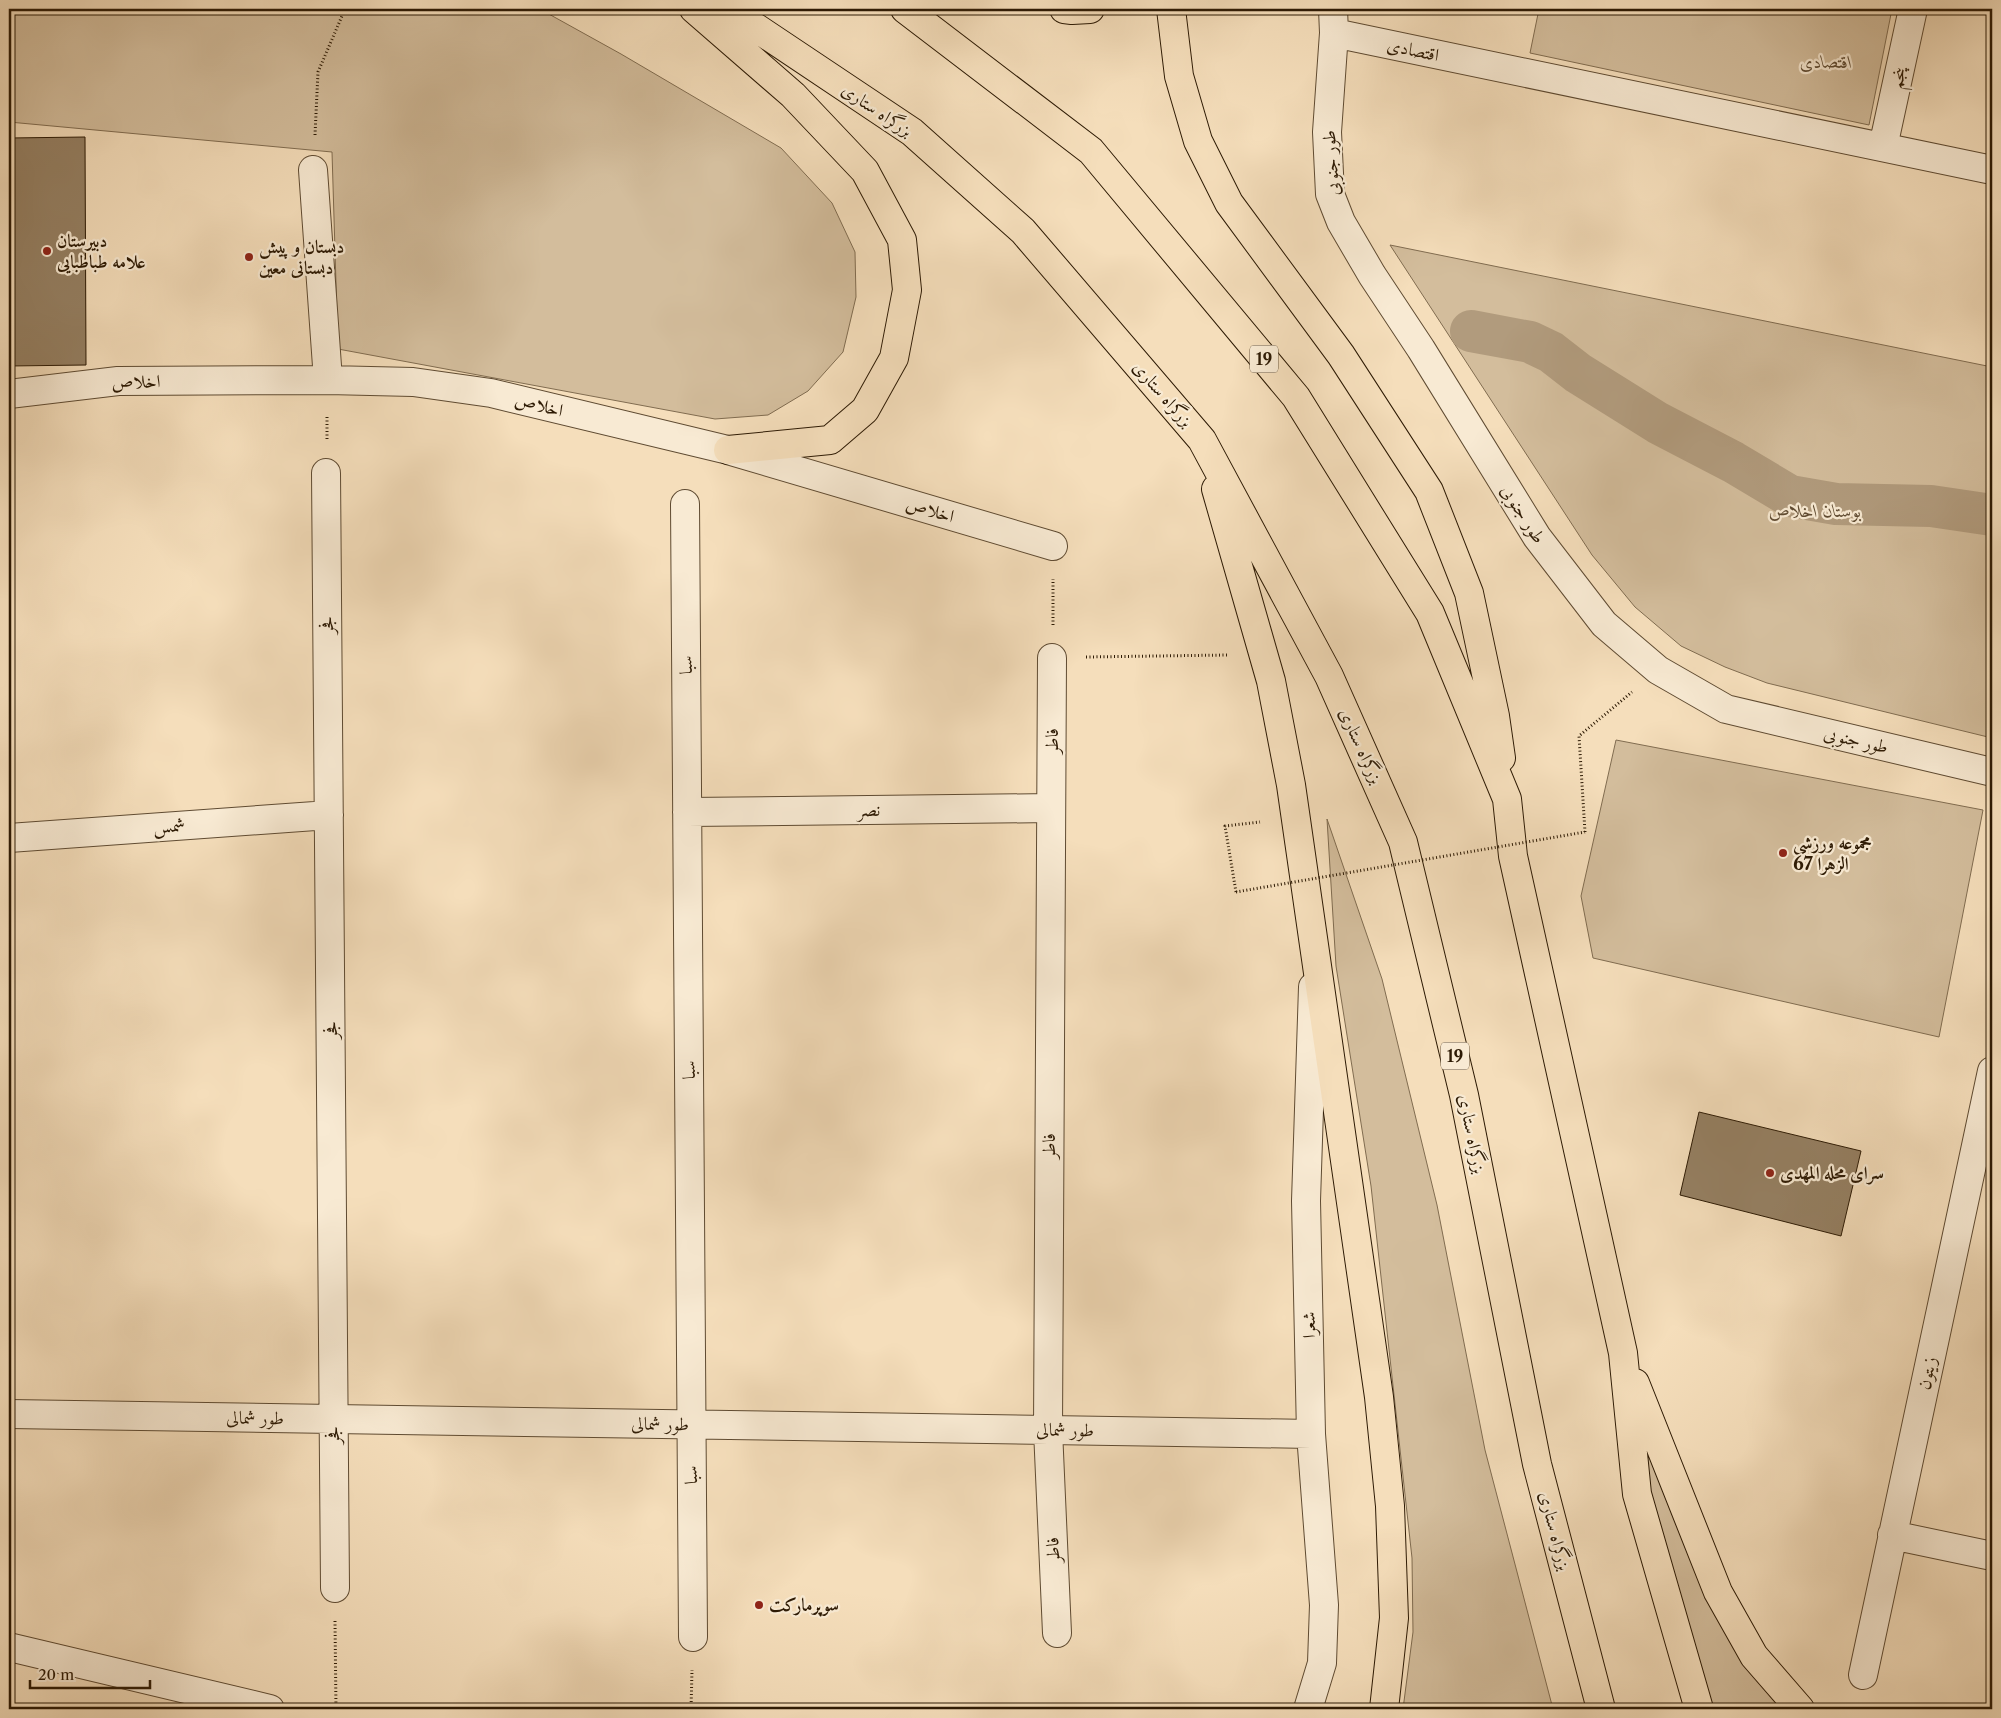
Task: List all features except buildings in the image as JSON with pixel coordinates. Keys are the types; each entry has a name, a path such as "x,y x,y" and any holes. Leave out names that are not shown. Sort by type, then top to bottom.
{"main road":[{"path":"694,9 793,94 865,171 902,240 907,290 894,358 865,410 830,440 728,450"},
{"name":"بزرگراه ستاری","path":"723,9 746,21 912,132 1023,231 1202,440 1329,676 1404,842 1464,1095 1538,1464 1601,1709"},
{"name":"19","path":"905,9 1091,151 1296,397 1430,613 1507,799 1513,856 1623,1353 1637,1494 1699,1709"},
{"path":"1064,9 1090,9"},
{"path":"1171,9 1179,76 1198,141 1228,203 1341,355 1428,490 1469,593 1495,716 1507,799"},
{"path":"1202,440 1270,681 1291,785 1314,938 1379,1397 1390,1506 1394,1618 1384,1709"},
{"path":"1623,1353 1718,1592 1754,1656 1800,1709"}],"street":[{"name":"پنجم","path":"1883,147 1913,9"},
{"name":"اقتصادی","path":"1334,21 1883,147 1992,170"},
{"name":"طور جنوبی","path":"1334,21 1327,132 1330,194 1341,222 1372,275 1421,349 1537,537 1604,624 1658,670 1726,709 1992,772"},
{"path":"313,170 328,380"},
{"name":"اخلاص","path":"9,394 118,382 328,380 413,382 491,393 728,450 1053,546"},
{"name":"فجر","path":"326,472 335,1588"},
{"name":"سبا","path":"685,504 693,1637"},
{"name":"فاطر","path":"1052,658 1048,1430 1057,1633"},
{"name":"نصر","path":"687,812 1051,808"},
{"name":"شمس","path":"9,838 329,815"},
{"name":"شعرا","path":"1308,1709 1322,1663 1324,1605 1311,1434 1306,1201 1314,938"},
{"name":"زیتون","path":"1863,1675 1992,1071"},
{"name":"طور شمالی","path":"9,1414 1311,1434"},
{"path":"1892,1535 1992,1556"},
{"path":"9,1647 270,1709"}],"path":[{"path":"313,170 318,72 345,9"},
{"path":"326,472 328,380"},
{"path":"1053,546 1052,658 1230,655"},
{"path":"1268,820 1225,826 1236,892 1585,832 1579,736 1658,670"},
{"path":"335,1588 336,1709"}],"green space":[{"path":"9,9 536,9 547,13 781,148 832,203 855,252 856,297 843,352 808,391 768,415 715,419 338,349 332,152 9,122"},
{"name":"اقتصادی","path":"1539,9 1892,9 1869,125 1530,53"},
{"name":"بوستان اخلاص","path":"1390,245 1992,367 1992,738 1767,683 1725,667 1681,646 1635,607 1592,555"},
{"name":"مجموعه ورزشي الزهرا 67","path":"1616,740 1983,810 1939,1037 1593,958 1581,896"},
{"path":"1327,819 1382,979 1437,1205 1485,1450 1553,1709 1403,1709 1413,1632 1412,1558 1371,1186 1336,966"},
{"path":"1623,1353 1718,1592 1800,1709 1699,1709 1637,1494"}],"waterway":[{"path":"1471,331 1530,342 1551,352 1578,373 1658,423 1733,462 1790,496 1836,504 1931,506 1992,515"}],"place":[{"name":"دبیرستان علامه طباطبایی","path":"47,251"},
{"name":"دبستان و پیش دبستانی معین","path":"249,257"},
{"name":"مجموعه ورزشي الزهرا 67","path":"1783,853"},
{"name":"سرای محله المهدی","path":"1770,1173"},
{"name":"سوپرمارکت","path":"759,1605"}]}
